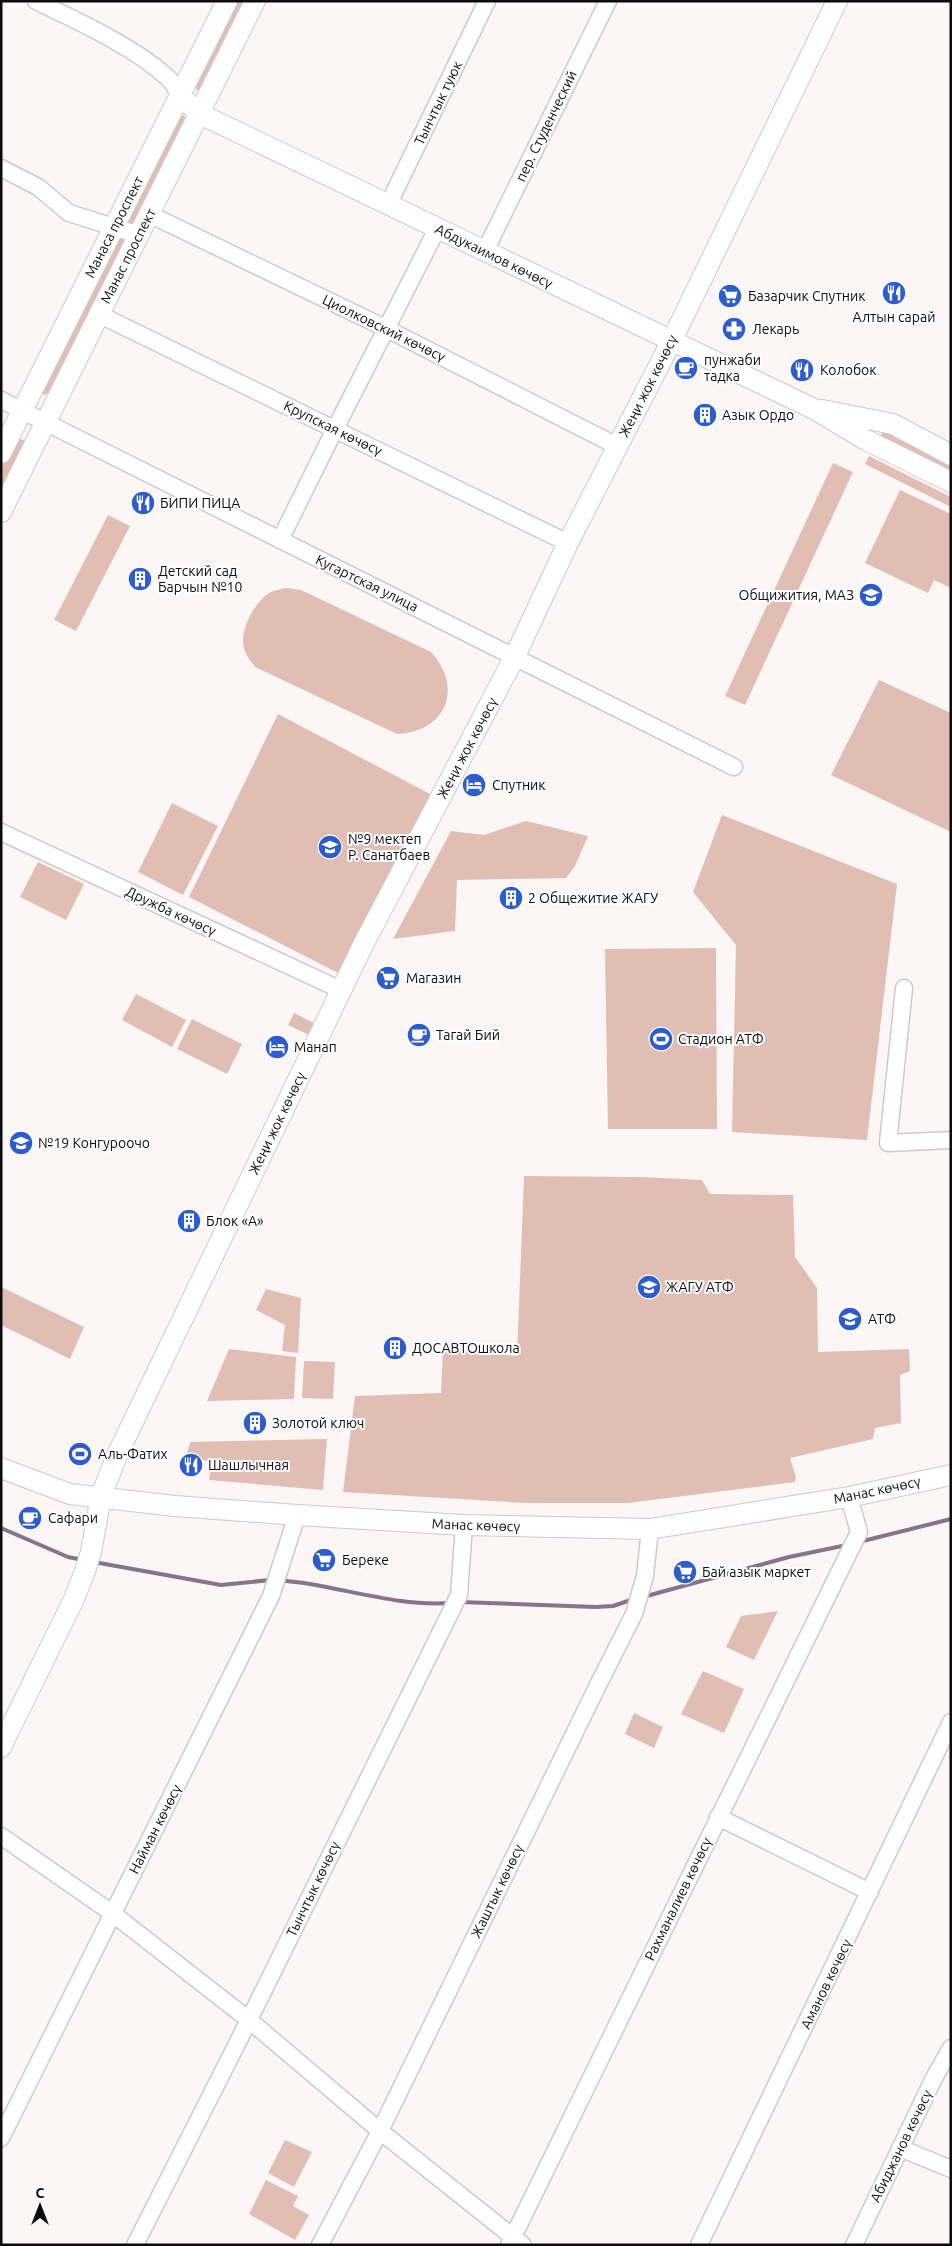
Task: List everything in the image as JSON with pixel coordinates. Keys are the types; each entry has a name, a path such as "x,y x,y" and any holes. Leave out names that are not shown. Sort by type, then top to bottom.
{"main road":[{"name":"Манаса проспект","path":"1,453 227,1"},
{"name":"Манас проспект","path":"1,512 255,1"},
{"name":"Жеңи жок көчөсү","path":"1,1747 74,1599 91,1552 101,1496 118,1453 363,945 515,656 568,543 671,342 837,1"},
{"name":"Абдукаимов көчөсү","path":"180,96 200,114 671,342 814,409 866,440 951,482"},
{"name":"Абдукаимов көчөсү","path":"814,409 851,414 893,424 951,455"},
{"name":"Манас көчөсү","path":"1,1468 70,1494 101,1496 175,1506 297,1516 464,1525 650,1529 849,1497 951,1475"}],"street":[{"path":"36,1 94,30 154,67 168,78 180,96"},
{"name":"Тынчтык туюк","path":"388,204 487,1"},
{"name":"пер. Студенческий","path":"485,251 608,1"},
{"path":"1,168 38,187 69,213 139,235"},
{"name":"Циолковский көчөсү","path":"149,214 385,328 617,446"},
{"path":"280,540 334,429 437,229"},
{"name":"Крупская көчөсү","path":"98,314 568,543"},
{"name":"Кугартская улица","path":"1,400 734,767"},
{"name":"Дружба көчөсү","path":"1,832 342,990"},
{"path":"904,988 888,1143 951,1140"},
{"name":"Рахманалиев көчөсү","path":"515,2242 718,1817 859,1532 849,1497"},
{"name":"Найман көчөсү","path":"1,2138 270,1596 297,1516"},
{"name":"Тынчтык көчөсү","path":"135,2245 249,2020 459,1595 464,1525"},
{"name":"Жаштык көчөсү","path":"320,2245 380,2131 634,1614 645,1576 650,1529"},
{"name":"Аманов көчөсү","path":"699,2245 951,1722"},
{"path":"718,1817 870,1892"},
{"path":"1,1836 112,1913 249,2020 515,2242"},
{"name":"Абиджанов көчөсү","path":"854,2245 900,2148 951,2048"},
{"path":"900,2148 951,2169"}],"shaded area":[{"path":"236,1 247,1 201,90 197,90 194,85"},
{"path":"182,115 187,122 136,224 129,224 128,219 178,117"},
{"path":"120,237 124,243 48,393 44,395 41,393"},
{"path":"888,431 951,462 951,475 881,437 881,434"},
{"path":"17,438 26,441 1,490 1,468"},
{"path":"869,456 951,497 951,507 865,464"},
{"path":"833,463 853,472 745,705 725,696"},
{"path":"900,490 951,514 951,588 934,580 928,593 865,563"},
{"path":"108,515 130,526 76,631 54,620"},
{"path":"286,588 301,590 431,652 441,666 448,693 445,706 438,717 428,725 414,731 397,734 255,667 243,646 243,636 247,621 255,607 265,596 273,591"},
{"path":"879,680 951,713 951,832 831,775"},
{"path":"278,714 432,795 346,977 189,897"},
{"path":"172,803 218,826 183,895 138,872"},
{"path":"722,815 897,884 867,1140 732,1132 736,945 693,892"},
{"path":"526,821 588,836 575,866 566,878 457,880 455,931 393,939 451,831 484,835"},
{"path":"38,862 84,884 66,920 20,897"},
{"name":"Стадион АТФ","path":"716,948 717,1129 608,1129 605,949"},
{"path":"136,994 186,1020 172,1047 122,1020"},
{"path":"294,1013 314,1023 309,1035 288,1025"},
{"path":"192,1019 242,1044 227,1074 177,1049"},
{"path":"524,1176 642,1177 702,1180 710,1194 793,1195 795,1257 817,1288 818,1352 909,1349 910,1371 900,1375 901,1423 875,1428 873,1439 790,1458 796,1477 795,1482 628,1503 525,1503 343,1492 355,1396 441,1393 443,1348 517,1356"},
{"path":"1,1287 84,1327 70,1359 1,1325"},
{"path":"266,1289 301,1298 298,1353 282,1351 285,1325 256,1310"},
{"path":"229,1349 296,1357 294,1399 207,1401"},
{"path":"304,1361 335,1362 333,1399 302,1398"},
{"path":"327,1439 323,1490 209,1480 212,1463 187,1454 190,1442"},
{"path":"778,1611 754,1660 726,1647 741,1616"},
{"path":"703,1671 744,1689 724,1733 681,1714"},
{"path":"634,1713 663,1727 654,1748 625,1734"},
{"path":"285,2140 312,2152 294,2187 268,2173"},
{"path":"266,2180 298,2196 293,2206 309,2215 295,2240 249,2214"}],"waterway":[{"path":"859,1542 951,1519"},
{"path":"1,1528 68,1557 83,1560"},
{"path":"643,1597 789,1557 847,1545"},
{"path":"94,1562 221,1585 270,1580"},
{"path":"279,1580 402,1601 450,1603"},
{"path":"460,1602 595,1607 613,1606 634,1599"}],"place":[{"name":"Алтын сарай","path":"894,293"},
{"name":"Базарчик Спутник","path":"730,296"},
{"name":"Лекарь","path":"734,329"},
{"name":"пунжаби тадка","path":"686,368"},
{"name":"Колобок","path":"802,370"},
{"name":"Азык Ордо","path":"705,415"},
{"name":"БИПИ ПИЦА","path":"143,503"},
{"name":"Детский сад Барчын №10","path":"140,579"},
{"name":"Общижития, МАЗ","path":"871,595"},
{"name":"Спутник","path":"474,785"},
{"name":"№9 мектеп Р. Санатбаев","path":"330,847"},
{"name":"2 Общежитие ЖАГУ","path":"511,898"},
{"name":"Магазин","path":"388,978"},
{"name":"Тагай Бий","path":"419,1035"},
{"name":"Стадион АТФ","path":"661,1039"},
{"name":"Манап","path":"277,1047"},
{"name":"№19 Конгуроочо","path":"21,1143"},
{"name":"Блок «А»","path":"189,1221"},
{"name":"ЖАГУ АТФ","path":"649,1287"},
{"name":"АТФ","path":"850,1319"},
{"name":"ДОСАВТОшкола","path":"395,1348"},
{"name":"Золотой ключ","path":"255,1423"},
{"name":"Аль-Фатих","path":"80,1454"},
{"name":"Шашлычная","path":"191,1465"},
{"name":"Сафари","path":"30,1518"},
{"name":"Береке","path":"324,1560"},
{"name":"Бай азык маркет","path":"685,1572"}]}
